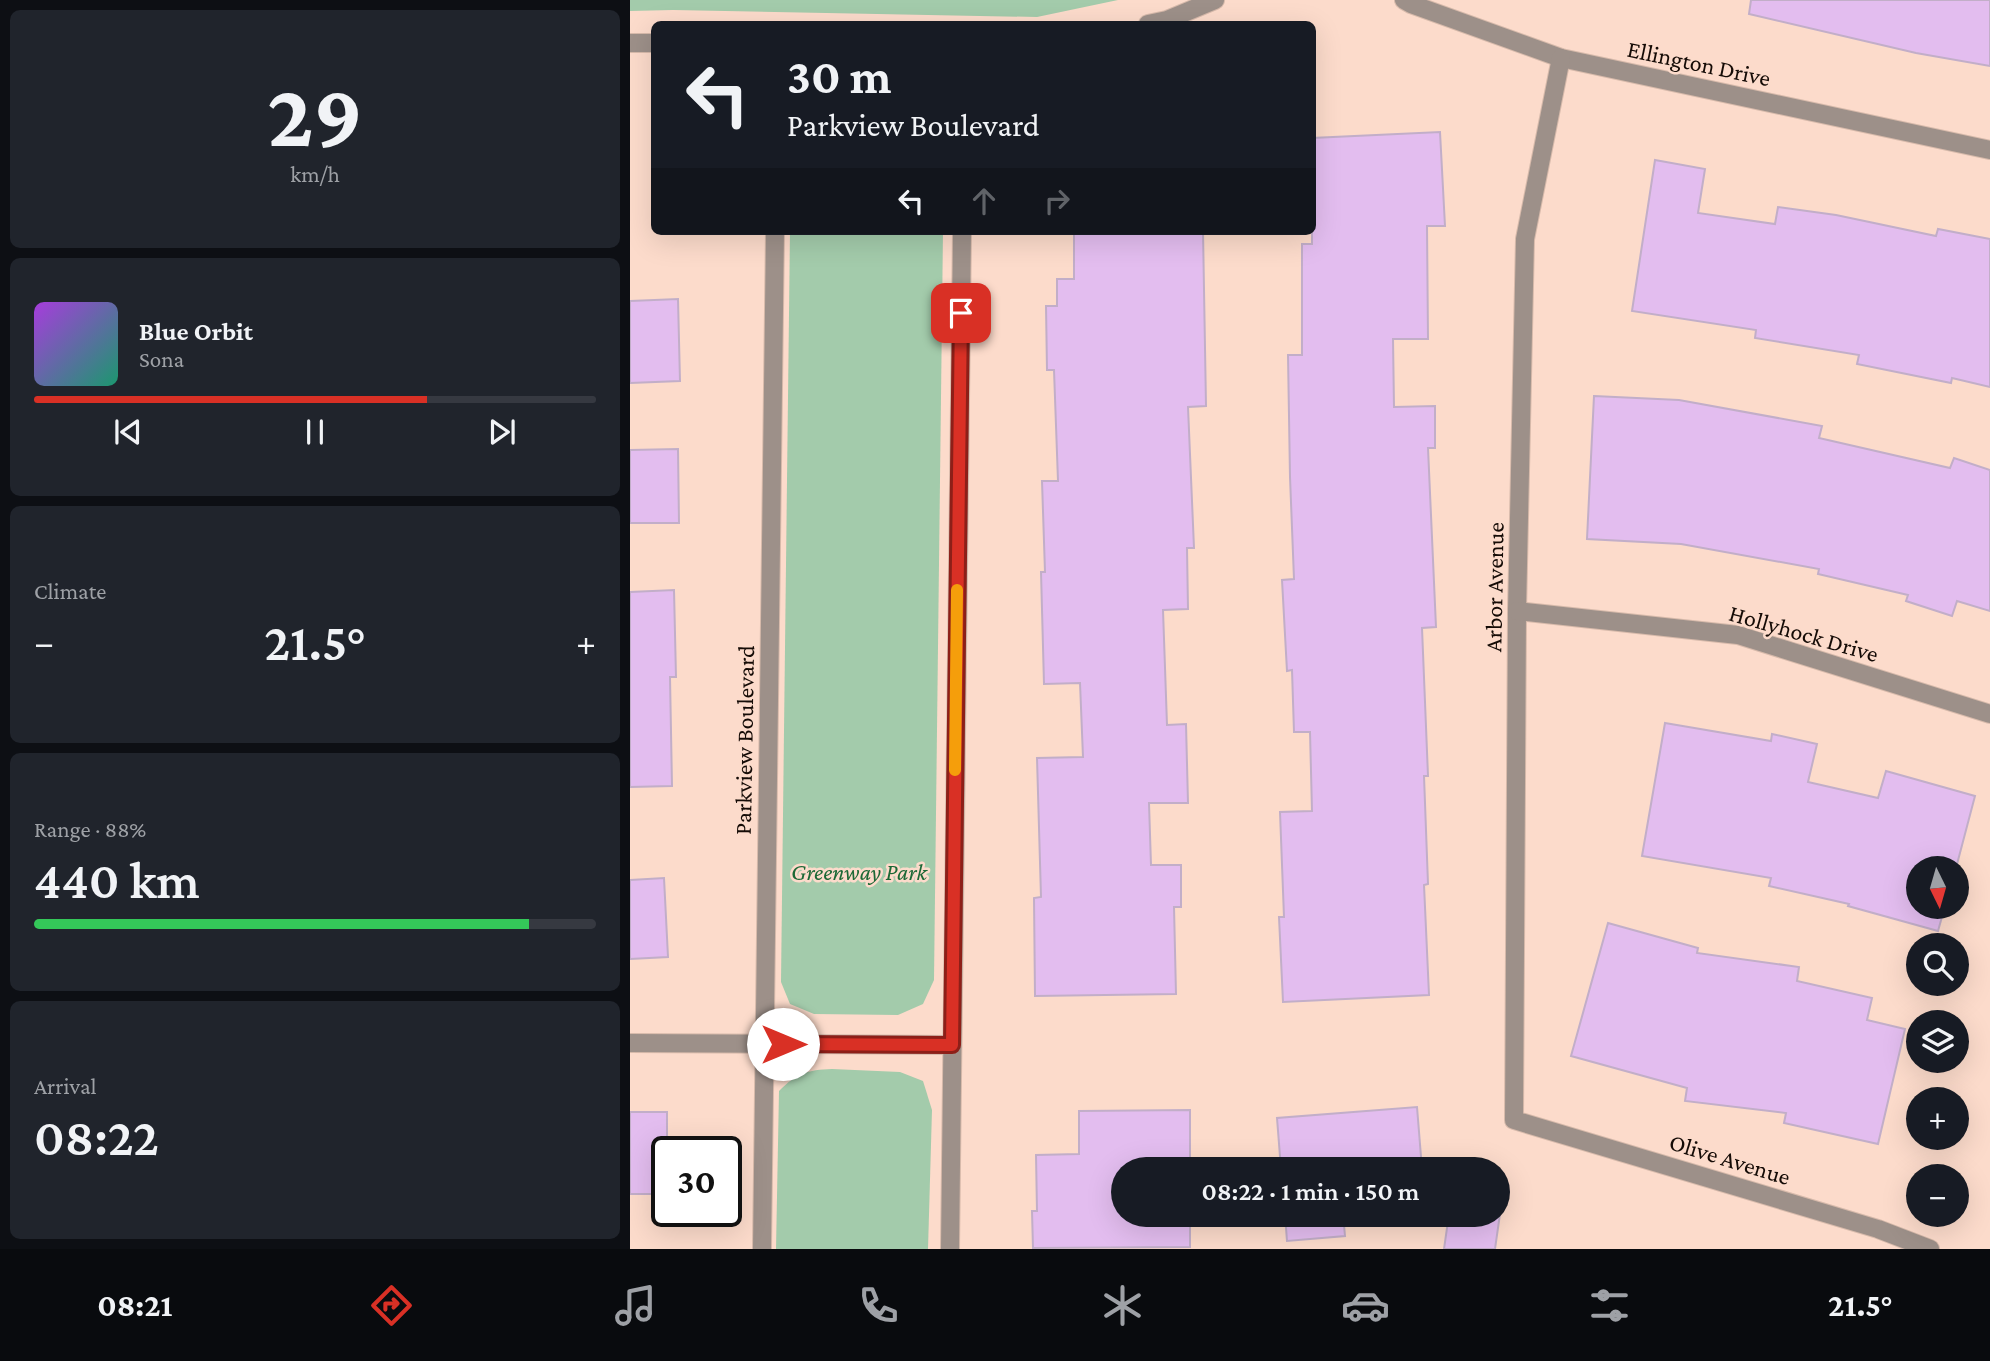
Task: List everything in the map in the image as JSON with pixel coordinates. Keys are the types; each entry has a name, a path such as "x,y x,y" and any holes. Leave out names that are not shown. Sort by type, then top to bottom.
{"street":[{"path":"1162,21 1215,0"},
{"name":"Ellington Drive","path":"1404,0 1411,5 1561,58 1990,150"},
{"path":"630,43 651,43"},
{"name":"Arbor Avenue","path":"1514,1120 1517,611 1525,239 1561,58"},
{"name":"Parkview Boulevard","path":"762,1249 775,235"},
{"path":"950,1249 962,235"},
{"name":"Hollyhock Drive","path":"1517,611 1738,635 1990,714"},
{"path":"630,1043 952,1045"},
{"name":"Olive Avenue","path":"1514,1120 1878,1229 1930,1249"}],"green space":[{"path":"630,0 1118,0 1037,17 630,11"},
{"name":"Greenway Park","path":"790,235 943,235 934,980 923,1004 898,1015 814,1014 790,1004 781,982"},
{"path":"832,1069 900,1072 923,1081 932,1110 928,1249 776,1249 779,1091 803,1074"}],"building":[{"path":"1751,0 1990,0 1990,66 1916,53 1749,14"},
{"path":"1440,132 1445,226 1427,226 1428,339 1393,339 1394,407 1435,406 1435,448 1428,448 1436,627 1422,628 1428,776 1424,776 1428,884 1424,885 1429,995 1283,1002 1279,917 1284,917 1280,812 1312,811 1310,732 1294,732 1292,670 1287,671 1282,580 1294,579 1288,355 1302,355 1302,244 1312,244 1312,235 1316,235 1316,138"},
{"path":"1655,160 1705,169 1698,213 1775,224 1778,207 1836,215 1936,236 1938,229 1990,239 1990,387 1952,378 1951,383 1857,364 1859,355 1755,338 1756,330 1632,311"},
{"path":"1074,235 1203,235 1206,406 1188,407 1194,548 1187,548 1188,609 1163,610 1167,725 1186,724 1188,803 1149,803 1151,865 1181,865 1181,907 1174,907 1176,994 1035,996 1034,898 1041,897 1037,758 1083,757 1080,683 1044,684 1041,572 1045,572 1042,481 1058,481 1054,370 1047,370 1046,306 1057,306 1057,279 1074,279"},
{"path":"678,299 680,381 630,383 630,301"},
{"path":"1594,396 1679,400 1822,426 1819,438 1950,468 1954,458 1990,470 1990,611 1957,601 1952,616 1906,601 1908,595 1818,574 1819,569 1681,544 1587,539"},
{"path":"678,449 679,523 630,523 630,450"},
{"path":"674,590 676,677 670,677 672,786 630,787 630,592"},
{"path":"1665,723 1771,741 1772,734 1817,744 1808,782 1878,798 1886,771 1975,796 1959,856 1906,856 1906,919 1941,919 1938,931 1848,906 1849,904 1769,886 1771,878 1642,856"},
{"path":"664,878 668,957 630,959 630,880"},
{"path":"1608,923 1698,948 1697,953 1799,967 1797,981 1872,998 1867,1020 1905,1029 1878,1144 1784,1123 1786,1113 1685,1101 1687,1088 1571,1056"},
{"path":"1417,1107 1421,1157 1280,1157 1277,1118"},
{"path":"1190,1110 1190,1157 1111,1157 1111,1227 1190,1227 1190,1247 1033,1248 1032,1211 1037,1211 1036,1155 1079,1154 1079,1111"},
{"path":"630,1112 667,1112 667,1136 651,1136 651,1194 630,1194"},
{"path":"1286,1227 1344,1227 1345,1236 1287,1241"},
{"path":"1447,1227 1498,1227 1495,1249 1444,1249"}],"slow traffic":[{"path":"955,770 957,590"}],"route":[{"path":"783,1044 952,1045 961,313"}]}
